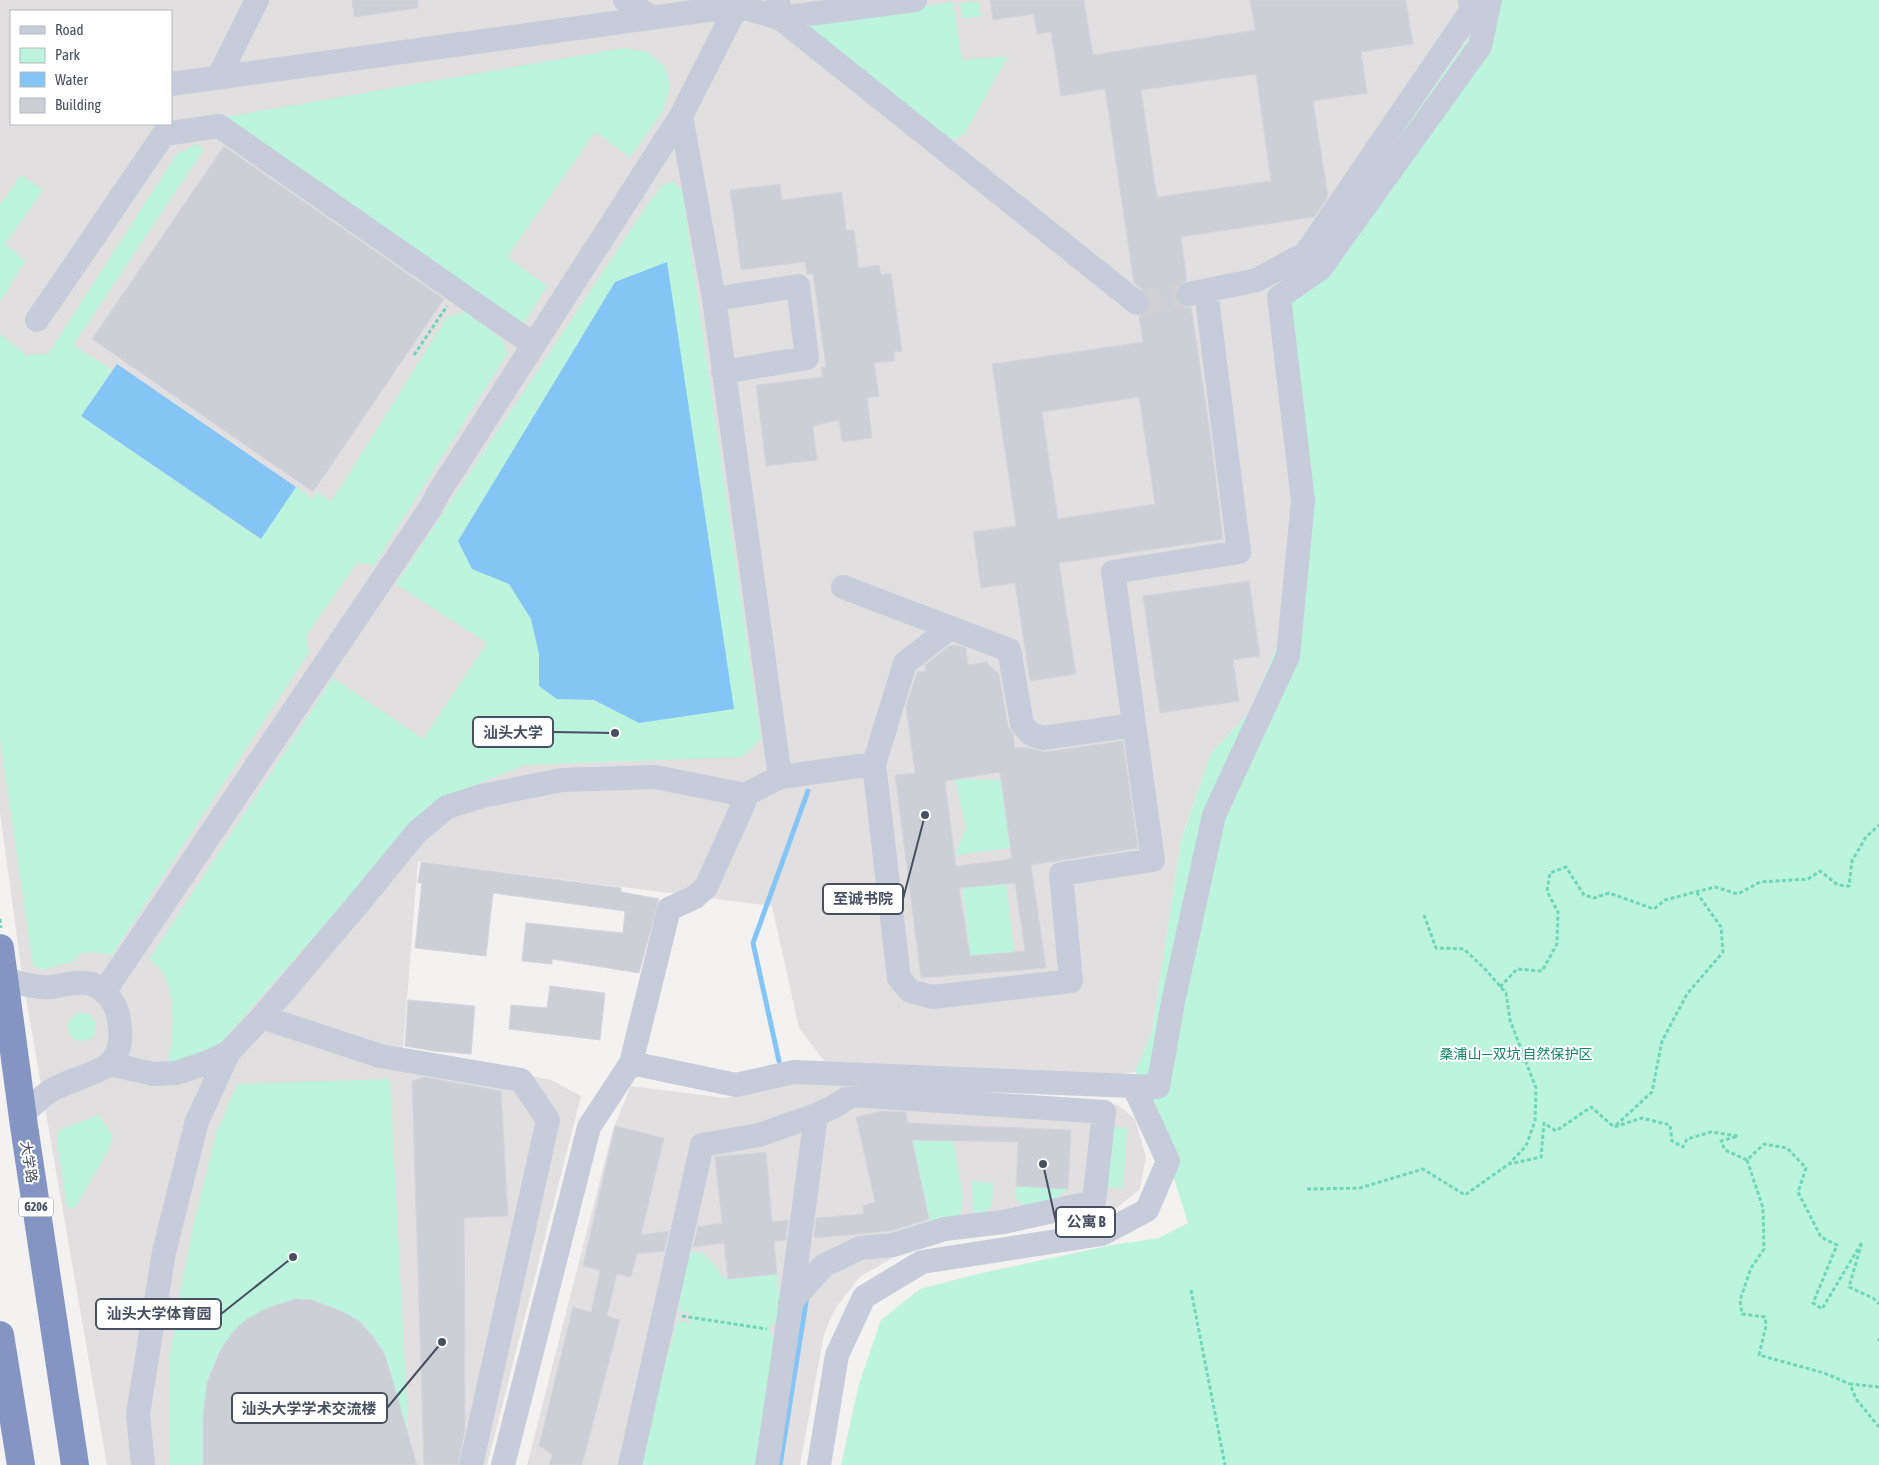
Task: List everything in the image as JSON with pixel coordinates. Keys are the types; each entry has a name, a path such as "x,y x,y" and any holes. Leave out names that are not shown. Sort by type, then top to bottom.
{"highway":[{"name":"大学路","path":"0,948 22,1114 75,1465"},
{"path":"0,1335 21,1465"}],"street":[{"path":"218,78 257,0"},
{"path":"625,0 651,17"},
{"path":"172,84 742,3 779,9 915,0"},
{"path":"950,628 905,663 874,764 899,978 910,991 932,997 1071,981 1061,874 1153,860 1113,572 1239,552 1198,292 1257,280 1306,253 1471,11 1470,0"},
{"path":"631,1063 736,1086 794,1072 1158,1087 1172,1002 1214,815 1288,656 1303,501 1279,297 1320,269 1480,46 1490,0"},
{"path":"104,992 431,507 681,116 742,3"},
{"path":"779,9 1137,303"},
{"path":"681,116 714,298 780,778"},
{"path":"37,320 164,134 220,126 534,344"},
{"path":"714,298 798,286 808,358 723,372"},
{"path":"844,587 1009,650 1022,724 1031,734 1043,738 1134,725"},
{"path":"143,1465 138,1414 164,1252 197,1121 229,1052 262,1017 417,832 448,808 482,796 562,780 654,777 745,795 780,778 874,764"},
{"path":"503,1465 589,1127 631,1063 669,909 695,896 706,887 744,803 745,795"},
{"path":"5,979 33,986 49,987 90,983 100,988 116,1008 121,1028 117,1050 110,1064 97,1072 52,1090 22,1114"},
{"path":"262,1017 380,1056 521,1080 548,1120 471,1465"},
{"path":"110,1064 153,1074 176,1073 206,1063 229,1052"},
{"path":"819,1465 837,1355 864,1297 922,1262 1102,1234 1147,1210 1168,1161 1134,1086"},
{"path":"630,1465 702,1145 759,1135 816,1115 852,1095 1104,1112 1094,1202 1003,1222 945,1229 893,1245 860,1248 823,1266 790,1303"},
{"path":"767,1465 816,1115"},
{"path":"500,1333 534,1346"}],"path":[{"path":"414,355 458,292"},
{"path":"1500,986 1517,969 1542,972 1557,944 1558,912 1546,891 1550,873 1566,867 1584,896 1594,898 1609,893 1654,909 1665,900 1715,887 1738,894 1760,882 1808,879 1820,872 1838,885 1849,886 1852,861 1866,837 1879,825"},
{"path":"1614,1126 1652,1092 1662,1042 1687,994 1723,952 1721,927 1697,893"},
{"path":"1307,1189 1360,1188 1424,1168 1464,1195 1509,1164 1526,1146 1535,1121 1536,1088 1510,1020 1506,993 1464,949 1436,948 1424,915"},
{"path":"1509,1164 1541,1158 1544,1123 1556,1131 1591,1107 1614,1126"},
{"path":"1614,1126 1642,1118 1670,1125 1672,1141 1683,1147 1688,1139 1712,1132 1738,1136 1721,1141 1725,1150 1747,1160 1763,1208 1764,1249 1751,1268 1740,1300 1742,1314 1765,1317 1766,1326 1759,1355 1824,1373 1850,1384 1879,1387"},
{"path":"1747,1160 1764,1144 1787,1148 1806,1168 1798,1192 1821,1237 1837,1245 1813,1304 1822,1309 1862,1242 1849,1287 1873,1298 1879,1304"},
{"path":"1191,1290 1225,1465"},
{"path":"664,1312 690,1319 786,1331"},
{"path":"1850,1384 1856,1399 1879,1427"}],"shaded area":[{"path":"0,0 1477,0 1470,36 1319,251 1295,521 1281,636 1249,713 1211,753 1181,840 1152,1031 1135,1072 1087,1080 824,1061 799,1028 772,906 418,861 403,1049 551,1080 581,1096 487,1465 107,1465 22,975 0,812"},
{"path":"798,1082 1087,1100 1118,1105 1135,1119 1146,1157 1140,1189 1118,1207 941,1241 899,1254 860,1277 835,1309 824,1334 800,1465 527,1465 613,1129 631,1086 726,1098"}],"green space":[{"name":"桑浦山—双坑 自然保护区","path":"1477,0 1879,0 1879,1465 841,1465 859,1384 881,1320 920,1289 982,1273 1112,1245 1159,1238 1188,1223 1152,1109 1135,1072 1152,1031 1181,841 1211,753 1249,713 1281,636 1295,521 1267,291 1319,251 1470,36"},
{"path":"978,1 981,16 962,19 960,4"},
{"path":"953,2 962,60 1008,56 965,133 957,139 946,139 807,27 815,21"},
{"path":"624,48 648,52 665,67 670,85 663,111 630,157 595,132 507,257 547,286 523,324 220,118"},
{"path":"196,144 204,149 73,345 112,370 82,416 260,539 296,487 312,499 316,492 332,501 447,317 465,312 503,340 507,354 374,565 357,563 306,636 309,652 112,955 91,952 79,954 75,961 41,970 33,965 0,739 0,334 26,355 48,354 176,155"},
{"path":"21,175 43,190 5,244 25,261 0,302 0,205"},
{"path":"673,182 682,190 761,739 742,757 525,765 435,801 417,819 210,1055 176,1066 168,1061 172,1041 173,1016 170,992 163,973 149,959 333,678 423,739 487,643 396,584 652,198 664,184"},
{"path":"955,779 1001,780 1010,848 955,855 966,828"},
{"path":"1006,883 1014,952 970,956 963,888"},
{"path":"82,1013 92,1017 96,1027 92,1037 82,1041 72,1037 68,1027 72,1017"},
{"path":"390,1079 410,1465 170,1465 169,1361 180,1292 194,1223 216,1134 237,1084"},
{"path":"99,1115 112,1135 110,1147 75,1208 67,1208 57,1141 59,1130"},
{"path":"1101,1126 1127,1128 1123,1188 1097,1186"},
{"path":"912,1140 953,1140 963,1196 960,1216 931,1226"},
{"path":"972,1181 993,1183 992,1205 981,1219 973,1220"},
{"path":"1016,1186 1068,1189 1040,1210 1031,1212 1015,1198"},
{"path":"688,1252 703,1253 724,1278 777,1274 782,1325 770,1325 769,1333 781,1335 762,1465 638,1465 677,1321 690,1323 691,1314 678,1310"}],"water":[{"path":"667,262 734,709 639,723 594,700 557,699 539,686 539,654 531,619 509,584 472,569 458,541 615,282"},
{"path":"117,364 296,487 261,539 81,416"}],"building":[{"path":"352,0 418,0 418,8 354,17"},
{"path":"990,0 1084,0 1093,55 1255,30 1250,0 1406,0 1413,44 1361,52 1367,93 1313,101 1328,197 1314,217 1181,237 1187,280 1176,289 1176,296 1179,303 1184,307 1191,307 1211,438 1223,539 1059,563 1076,674 1030,681 1015,583 981,588 973,532 1016,526 992,364 1143,342 1139,316 1147,312 1151,305 1150,298 1134,283 1105,89 1061,96 1051,32 1037,34 1034,14 993,20","holes":["1256,74 1271,181 1157,197 1141,90","1139,397 1155,504 1058,519 1042,412"]},
{"path":"224,146 444,299 313,492 92,339"},
{"path":"780,184 782,200 842,192 846,230 854,230 859,268 879,265 881,275 891,273 902,351 894,352 895,361 874,363 879,396 867,398 872,438 842,442 839,420 813,426 817,460 766,466 756,385 822,377 821,367 826,367 813,274 807,274 805,262 741,270 730,190"},
{"path":"1249,581 1260,656 1233,660 1239,701 1160,713 1143,596"},
{"path":"956,645 966,648 968,665 986,662 999,674 1008,726 1013,734 1015,748 1026,747 1045,752 1123,741 1138,848 1031,865 1046,968 921,978 895,775 915,773 906,707 917,672 926,671 925,665 949,646","holes":["1000,772 1012,859 956,866 945,781","1015,883 1025,951 970,956 959,888"]},
{"path":"421,862 621,888 621,892 659,899 639,973 552,959 552,964 522,961 526,923 623,933 625,911 493,893 486,956 415,948 422,883 418,883"},
{"path":"550,986 605,993 600,1040 509,1029 511,1005 547,1008"},
{"path":"408,1000 475,1006 471,1054 405,1046"},
{"path":"424,1077 501,1091 508,1216 464,1218 465,1429 458,1465 424,1465 412,1081"},
{"path":"882,1111 906,1112 908,1123 1071,1130 1068,1189 1016,1186 1018,1142 912,1140 929,1219 890,1231 814,1238 816,1218 864,1214 863,1206 875,1202 856,1117"},
{"path":"615,1126 664,1138 641,1235 669,1231 664,1251 637,1254 631,1277 617,1274 607,1316 620,1320 582,1465 549,1465 552,1454 539,1446 573,1307 591,1312 600,1270 583,1266"},
{"path":"766,1152 772,1222 788,1220 786,1240 774,1241 777,1274 728,1279 724,1243 693,1247 698,1227 722,1223 715,1157"},
{"path":"296,1299 312,1300 341,1311 359,1321 372,1335 385,1355 417,1465 203,1465 203,1418 207,1383 220,1351 233,1332 247,1319 270,1307"}],"waterway":[{"path":"779,1061 753,943 808,791"},
{"path":"780,1465 807,1296"}],"tunnel":[{"path":"1137,303 1189,294"}],"place":[{"name":"汕头大学","path":"615,733"},
{"name":"至诚书院","path":"925,815"},
{"name":"公寓 B","path":"1043,1164"},
{"name":"汕头大学体育园","path":"293,1257"},
{"name":"汕头大学学术交流楼","path":"442,1342"}]}
